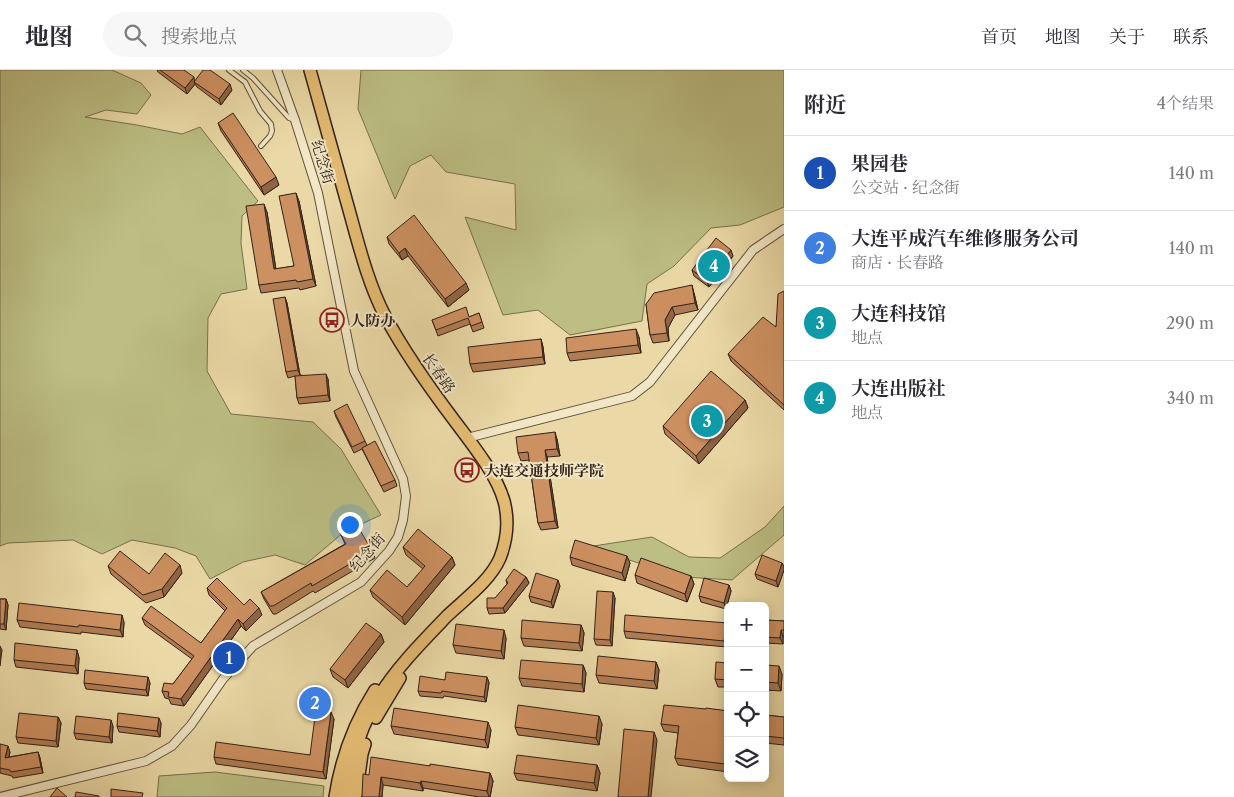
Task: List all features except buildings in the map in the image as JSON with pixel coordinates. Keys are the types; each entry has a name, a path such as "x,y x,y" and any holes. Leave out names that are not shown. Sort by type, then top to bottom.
{"main road":[{"name":"长春路","path":"310,70 373,289 406,352 497,483 504,499 507,526 499,560 489,575 410,656 380,695 364,727 353,758 345,796"}],"street":[{"name":"纪念街","path":"0,797 146,761 172,746 191,725 223,679 253,646 361,582 389,551 398,537 406,496 403,479 354,371 318,193 277,70"},
{"path":"467,438 632,396 650,382 753,250 784,229"}],"lane":[{"path":"229,70 245,82 260,112 271,124 270,136 261,146"},
{"path":"243,70 253,78 289,118 295,120"}],"green space":[{"path":"0,70 112,70 141,83 151,95 137,114 106,110 85,117 182,134 200,127 258,201 242,216 241,243 247,289 221,294 208,318 207,371 231,414 313,422 341,449 381,515 344,532 305,565 275,555 243,562 210,579 196,556 175,548 132,540 102,554 73,540 8,543 0,546"},
{"path":"361,70 784,70 784,207 740,225 711,228 674,266 647,284 642,321 570,335 538,310 503,315 465,217 516,230 515,184 446,172 431,155 410,166 395,199 358,109"},
{"path":"784,506 784,535 732,580 684,577 587,547 652,537 689,557 720,558 765,527"},
{"path":"215,772 324,786 323,797 157,797 159,776"}],"place":[{"name":"大连出版社","path":"714,266"},
{"name":"人防办","path":"332,320"},
{"name":"大连科技馆","path":"707,421"},
{"name":"大连交通技师学院","path":"467,470"},
{"name":"果园巷","path":"229,658"},
{"name":"大连平成汽车维修服务公司","path":"315,703"}]}
